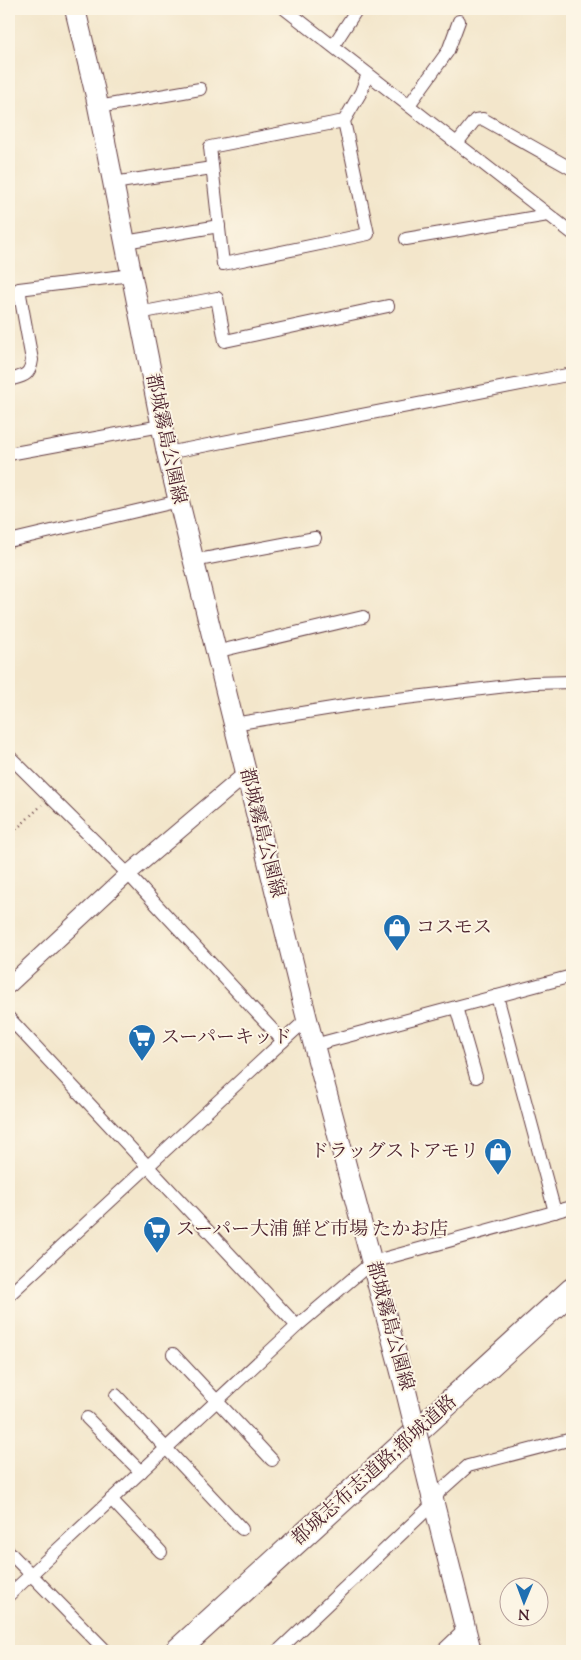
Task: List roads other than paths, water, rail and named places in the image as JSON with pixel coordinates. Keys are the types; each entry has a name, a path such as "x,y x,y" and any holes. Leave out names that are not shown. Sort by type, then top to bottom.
{"highway":[{"name":"都城志布志道路;都城道路","path":"177,1651 572,1290"}],"main road":[{"name":"都城霧島公園線","path":"75,9 98,107 161,426 193,561 307,1019 405,1387 471,1651"}],"street":[{"path":"285,9 572,234"},
{"path":"334,46 357,9"},
{"path":"409,105 448,51 460,21"},
{"path":"344,122 210,147 223,264 368,234 344,122 361,92 368,74"},
{"path":"98,107 200,89"},
{"path":"457,143 475,120 483,119 565,167 572,169"},
{"path":"113,183 212,168"},
{"path":"406,239 548,215"},
{"path":"124,242 219,226"},
{"path":"9,380 23,376 31,369 32,360 14,290 131,275"},
{"path":"139,313 217,298 225,340 388,306"},
{"path":"167,453 572,374"},
{"path":"9,454 161,426"},
{"path":"9,541 179,501"},
{"path":"193,561 315,538"},
{"path":"215,652 363,617"},
{"path":"233,724 363,703 533,683 572,682"},
{"path":"9,756 128,874 283,1041"},
{"path":"9,985 128,874 246,774"},
{"path":"314,1045 572,976"},
{"path":"497,996 556,1212"},
{"path":"456,1007 476,1078"},
{"path":"9,1018 297,1326"},
{"path":"9,1295 307,1019"},
{"path":"9,1595 297,1326 372,1262 572,1207"},
{"path":"173,1354 272,1460"},
{"path":"116,1395 242,1529"},
{"path":"87,1418 141,1472"},
{"path":"278,1651 432,1495 439,1492 468,1466 572,1439"},
{"path":"111,1500 161,1552"},
{"path":"9,1552 106,1651"},
{"path":"445,1651 466,1631"}],"place":[{"name":"コスモス","path":"397,952"},
{"name":"スーパーキッド","path":"142,1062"},
{"name":"ドラッグストアモリ","path":"498,1176"},
{"name":"スーパー大浦 鮮ど市場 たかお店","path":"157,1254"}]}
